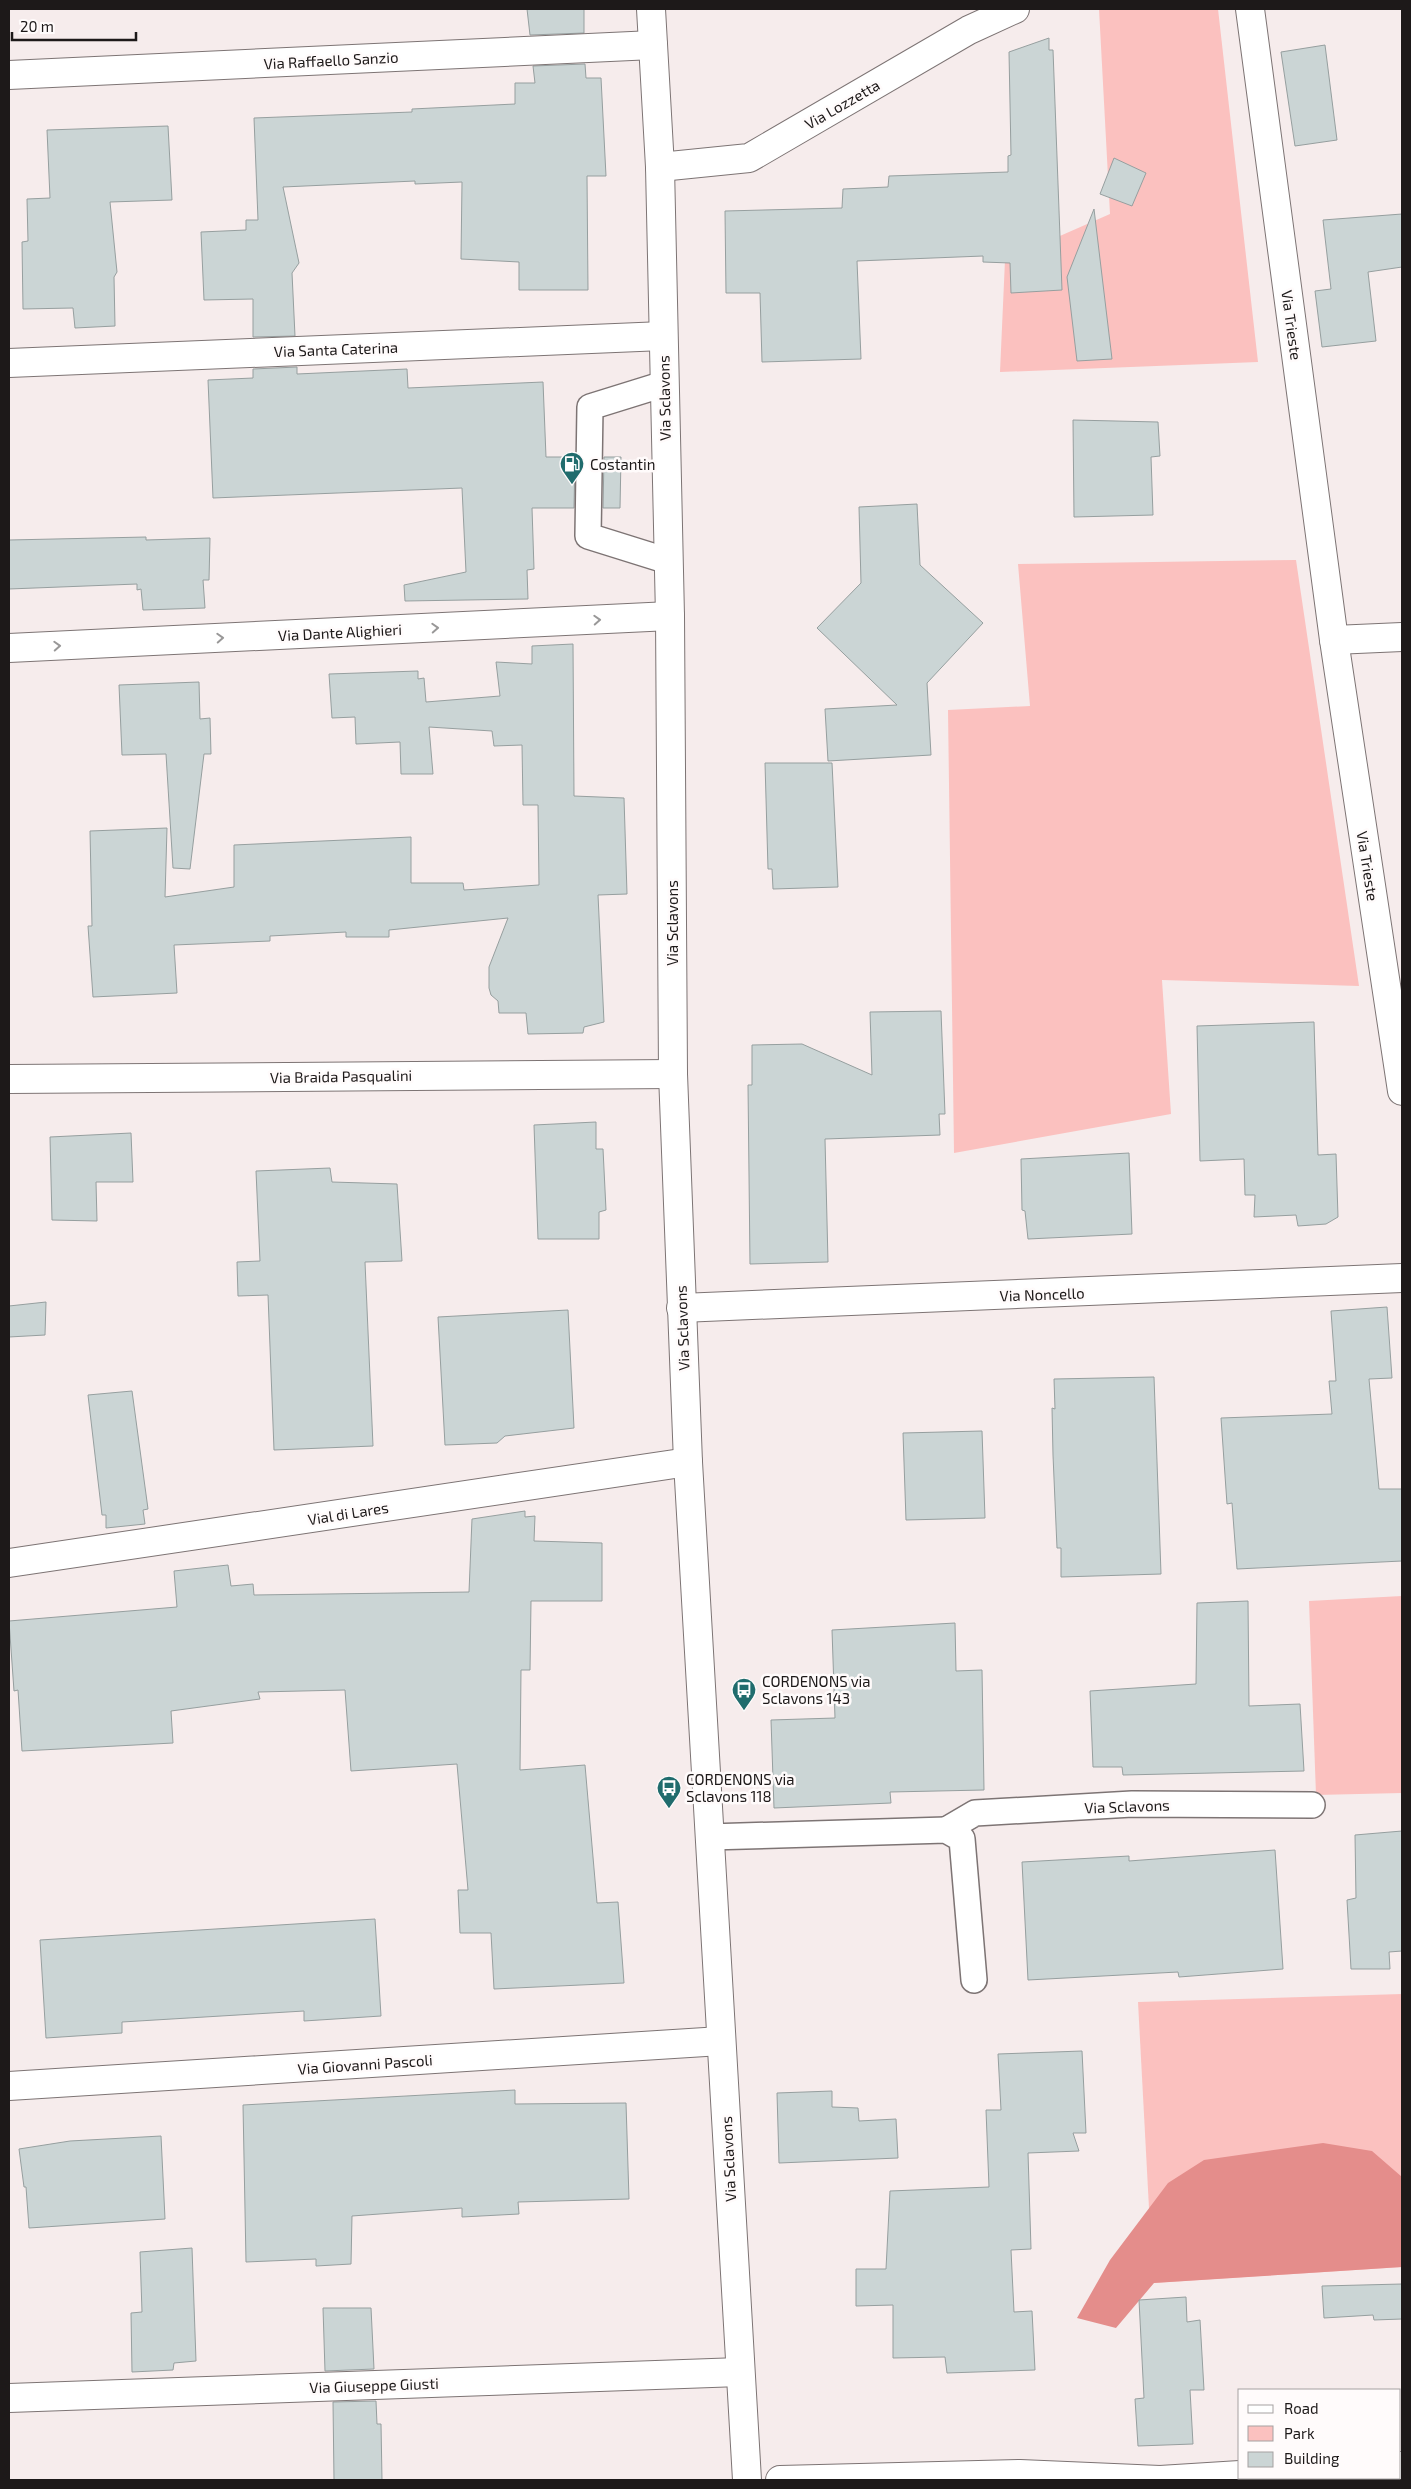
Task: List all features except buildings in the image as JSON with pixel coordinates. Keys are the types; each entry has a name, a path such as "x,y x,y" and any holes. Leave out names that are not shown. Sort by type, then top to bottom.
{"street":[{"name":"Via Sclavons","path":"652,9 660,167 670,616 673,1074 681,1308 709,1837 747,2480"},
{"name":"Via Lozzetta","path":"660,167 749,158 969,30 1015,9"},
{"name":"Via Trieste","path":"1250,9 1334,640 1402,1092"},
{"name":"Via Raffaello Sanzio","path":"9,75 653,45"},
{"name":"Via Santa Caterina","path":"9,363 663,336"},
{"name":"Via Dante Alighieri","path":"9,648 670,616"},
{"path":"1334,640 1402,637"},
{"name":"Via Braida Pasqualini","path":"9,1079 673,1074"},
{"name":"Via Noncello","path":"681,1308 1402,1278"},
{"name":"Vial di Lares","path":"9,1563 688,1462"},
{"name":"Via Giovanni Pascoli","path":"9,2086 721,2041"},
{"name":"Via Giuseppe Giusti","path":"9,2398 740,2372"},
{"path":"780,2480 1020,2474 1160,2480 1238,2475"}],"lane":[{"path":"664,384 590,407 588,536 668,561"},
{"name":"Via Sclavons","path":"709,1837 946,1830 976,1814 1132,1804 1312,1805"},
{"path":"946,1830 962,1839 974,1980"}],"green space":[{"path":"1099,9 1218,9 1258,362 1000,372 1005,260 1110,214"},
{"path":"1296,560 1359,986 1162,980 1171,1114 954,1153 948,710 1030,706 1018,564"},
{"path":"1402,1596 1402,1793 1316,1795 1309,1601"},
{"path":"1402,1994 1402,2267 1153,2283 1138,2002"}],"shaded area":[{"path":"1323,2143 1372,2151 1402,2177 1402,2267 1154,2283 1116,2328 1077,2318 1110,2260 1168,2183 1204,2160"}],"place":[{"name":"Costantin","path":"572,485"},
{"name":"CORDENONS via Sclavons 143","path":"744,1711"},
{"name":"CORDENONS via Sclavons 118","path":"669,1809"}]}
